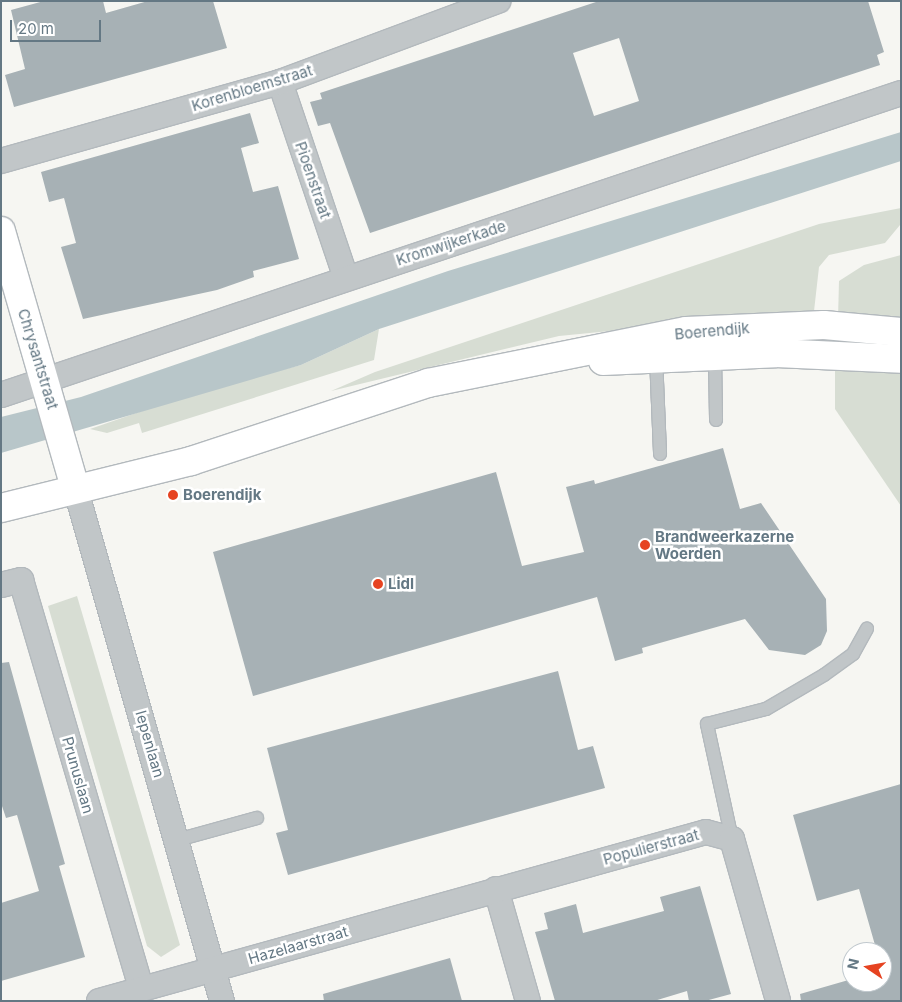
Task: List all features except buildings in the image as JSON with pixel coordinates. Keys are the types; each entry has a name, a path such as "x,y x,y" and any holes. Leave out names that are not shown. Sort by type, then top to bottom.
{"main road":[{"name":"Chrysantstraat","path":"1,231 62,436 75,487"},
{"name":"Boerendijk","path":"1,508 75,487 191,462 428,383 526,364 654,349 715,329 824,325 901,332"},
{"name":"Boerendijk","path":"654,349 715,357 821,353 901,359"}],"street":[{"name":"Korenbloemstraat","path":"1,161 280,82 449,9 498,1"},
{"name":"Pioenstraat","path":"280,82 346,278"},
{"name":"Kromwijkerkade","path":"1,395 47,389 346,278 901,93"},
{"name":"Iepenlaan","path":"75,487 222,1001"},
{"name":"Prunuslaan","path":"1,585 21,580 141,989"},
{"name":"Populierstraat","path":"496,889 706,832 732,839"},
{"path":"732,839 778,1001"},
{"name":"Hazelaarstraat","path":"99,1001 496,889"},
{"path":"496,889 528,1001"}],"lane":[{"path":"715,329 716,420"},
{"path":"654,349 660,454"},
{"path":"732,839 707,724 766,709 808,685 853,654 867,629"},
{"path":"177,840 257,818"}],"shaded area":[{"path":"901,132 901,161 379,329 301,365 1,453 1,417 81,397 448,271"},
{"path":"901,208 900,225 885,243 829,255 819,267 813,320 702,322 559,336 331,391 375,372 819,224"},
{"path":"901,255 901,323 838,319 839,281 864,265"},
{"path":"379,329 374,360 142,433 139,423 107,433 90,429 203,390 301,365"},
{"path":"835,368 901,373 901,506 835,409"},
{"path":"77,596 180,945 161,957 147,946 48,606"}],"place":[{"name":"Boerendijk","path":"173,495"},
{"name":"Brandweerkazerne Woerden","path":"645,545"},
{"name":"Lidl","path":"378,584"}]}
